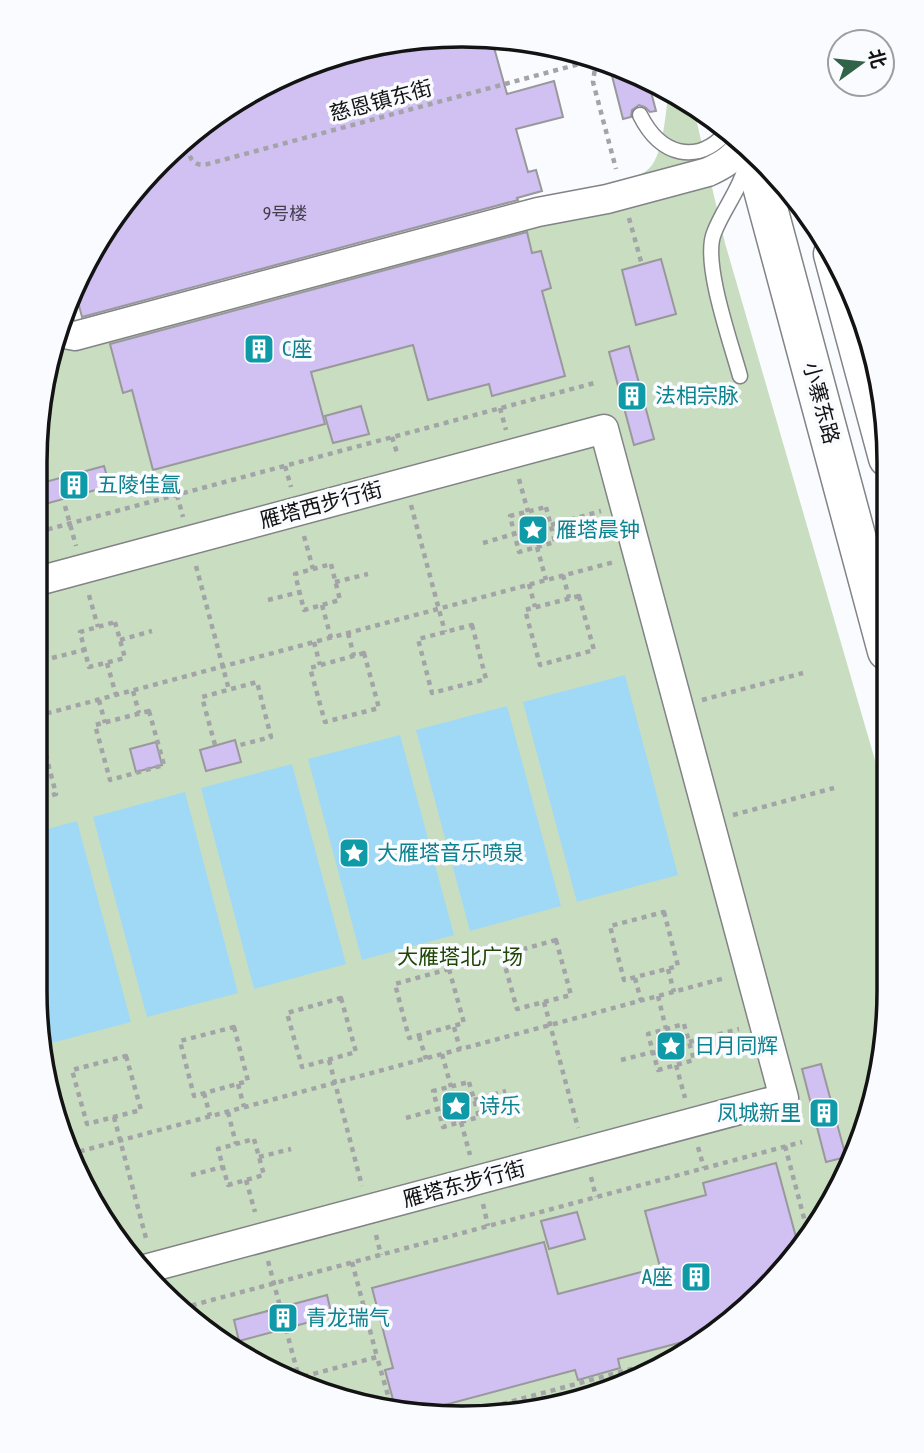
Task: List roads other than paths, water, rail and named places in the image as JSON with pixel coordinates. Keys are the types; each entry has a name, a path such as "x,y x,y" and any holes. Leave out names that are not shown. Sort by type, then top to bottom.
{"main road":[{"name":"小寨东路","path":"758,173 877,614"},
{"path":"849,314 871,395"}],"street":[{"path":"68,333 538,212 623,195 708,172 723,165 738,153"},
{"name":"雁塔西步行街","path":"47,577 604,429 783,1098"},
{"name":"雁塔东步行街","path":"153,1267 783,1098"}],"lane":[{"path":"640,115 649,133 663,145 681,152 701,150 721,139"},
{"path":"740,376 713,275 710,248 714,231 744,174 746,161"}],"water":[{"path":"625,675 678,875 577,902 523,702"},
{"path":"507,706 561,906 470,931 416,730"},
{"path":"400,735 454,935 362,960 308,759"},
{"path":"292,764 346,964 254,989 201,788"},
{"path":"185,792 238,993 147,1017 93,817"},
{"path":"77,821 131,1022 51,1043 47,991 47,829"}],"place":[{"name":"C座","path":"259,349"},
{"name":"法相宗脉","path":"632,396"},
{"name":"五陵佳氲","path":"74,485"},
{"name":"雁塔晨钟","path":"533,530"},
{"name":"大雁塔音乐喷泉","path":"354,853"},
{"name":"日月同辉","path":"671,1046"},
{"name":"诗乐","path":"456,1106"},
{"name":"凤城新里","path":"824,1113"},
{"name":"A座","path":"696,1277"},
{"name":"青龙瑞气","path":"283,1318"}],"park label":[{"name":"大雁塔北广场","path":"460,957"}]}
